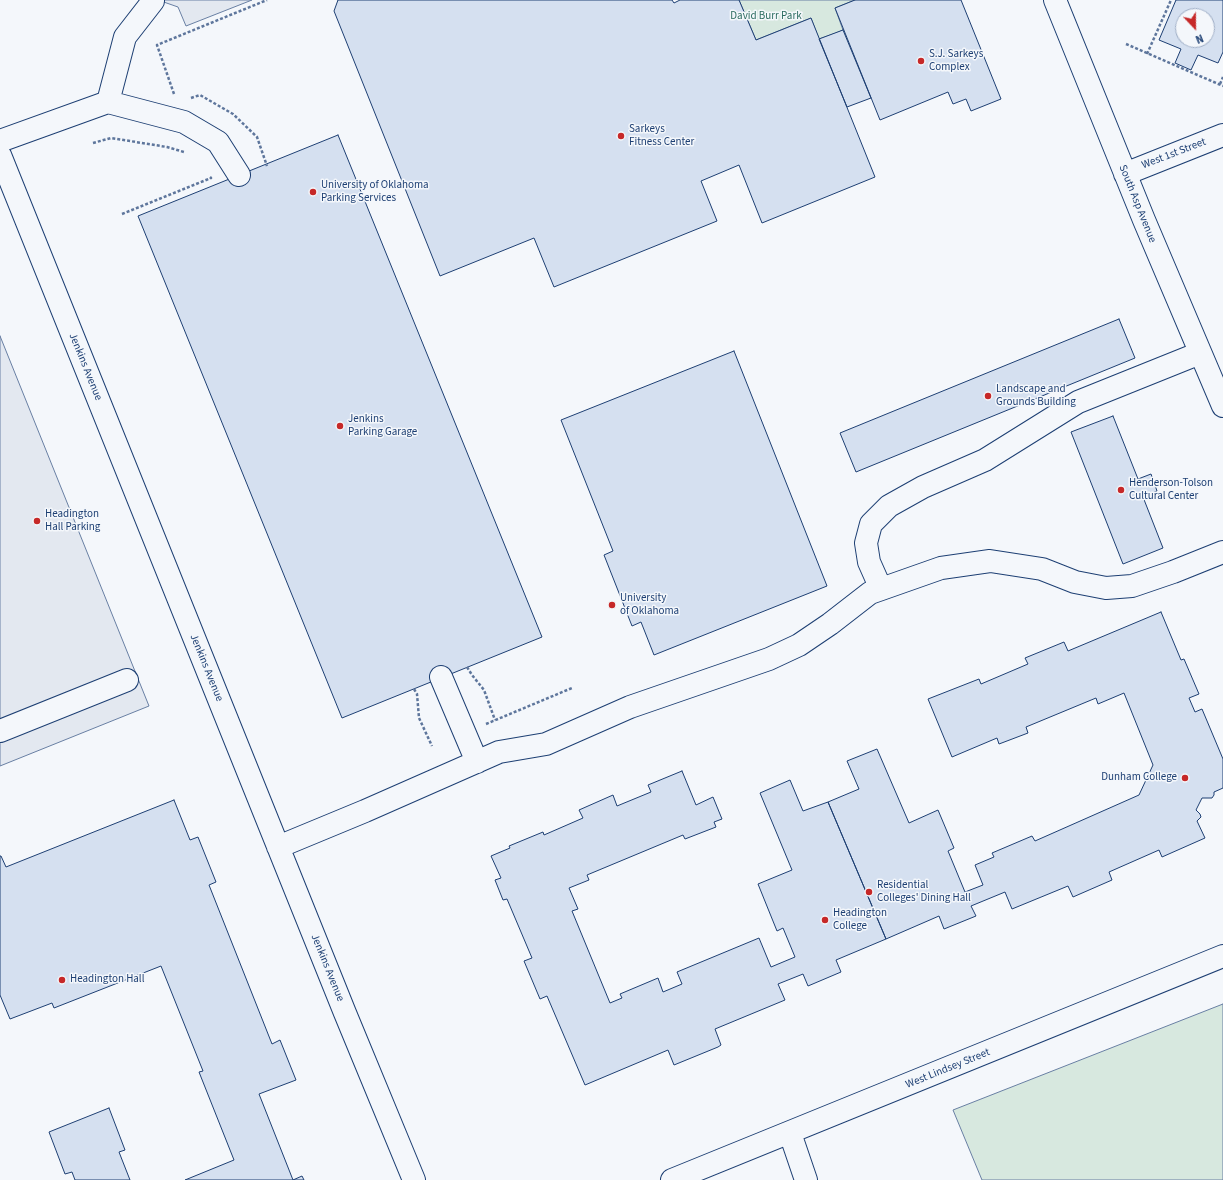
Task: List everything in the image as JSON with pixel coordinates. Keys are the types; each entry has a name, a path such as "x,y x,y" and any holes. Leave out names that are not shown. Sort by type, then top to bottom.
{"street":[{"name":"South Asp Avenue","path":"1055,0 1125,174 1223,406"},
{"path":"108,102 125,37 153,1"},
{"path":"0,141 108,102 184,122 218,142 239,175"},
{"name":"West 1st Street","path":"1125,174 1223,135"},
{"name":"Jenkins Avenue","path":"0,155 278,847 414,1180"},
{"path":"881,589 869,562 866,543 871,524 889,506 922,487 984,460 1078,402 1200,353"},
{"path":"278,847 365,811 499,752 546,744 630,707 769,659 799,645 830,624 870,593 941,568 990,561 1042,569 1075,582 1106,588 1132,586 1173,572 1223,552"},
{"path":"441,677 477,762"},
{"path":"0,731 127,680"},
{"name":"West Lindsey Street","path":"672,1180 1223,956"},
{"path":"790,1133 806,1180"}],"path":[{"path":"175,97 157,45 267,0"},
{"path":"1147,54 1171,0"},
{"path":"1126,44 1221,85 1223,77"},
{"path":"188,99 200,95 233,114 257,137 267,166"},
{"path":"93,143 111,138 167,147 189,153"},
{"path":"122,214 211,178 206,172"},
{"path":"468,667 472,675 484,690 495,720"},
{"path":"414,688 417,694 419,718 432,746"},
{"path":"484,725 572,688"}],"green space":[{"name":"David Burr Park","path":"739,0 855,0 835,8 843,30 836,33 819,39 811,18 756,40"},
{"path":"1223,1004 1223,1180 982,1180 953,1110"}],"shaded area":[{"path":"158,0 252,0 186,26 178,7"},
{"name":"Headington Hall Parking","path":"0,336 149,706 0,766"}],"building":[{"name":"Sarkeys Fitness Center","path":"338,0 672,0 674,3 680,0 739,0 756,40 811,18 875,177 762,223 739,165 701,181 717,221 554,287 534,238 440,276 334,11"},
{"name":"S.J. Sarkeys Complex","path":"855,0 961,0 1001,99 971,111 966,99 953,104 948,92 880,120 835,8"},
{"path":"1176,0 1223,0 1223,52 1218,63 1198,55 1191,70 1175,63 1181,49 1179,48 1215,48 1215,8 1175,8 1175,47 1159,40"},
{"path":"843,30 871,98 847,107 819,39"},
{"name":"Jenkins Parking Garage","path":"338,135 542,637 342,718 138,216"},
{"name":"Landscape and Grounds Building","path":"1119,319 1135,358 856,472 840,433"},
{"path":"734,351 827,586 654,655 641,622 632,626 604,555 613,551 561,420"},
{"path":"1113,416 1138,479 1151,474 1157,491 1143,497 1163,548 1123,564 1071,432"},
{"name":"Dunham College","path":"1161,612 1181,660 1184,659 1199,694 1189,698 1195,712 1202,709 1223,759 1223,788 1214,792 1212,798 1202,798 1196,810 1201,817 1197,821 1205,838 1162,857 1159,850 1109,872 1112,880 1073,897 1068,886 1012,909 1005,892 971,906 976,916 944,929 939,916 886,939 828,802 859,789 847,761 877,749 909,823 938,810 954,848 948,851 965,892 983,885 975,865 994,857 992,853 1032,836 1035,841 1139,795 1153,765 1124,693 1098,704 1096,698 1026,727 1028,733 999,744 997,738 952,757 928,699 979,679 981,684 1028,664 1025,658 1064,642 1068,651"},
{"name":"Headington College","path":"682,771 696,805 713,797 722,819 714,822 716,827 685,839 683,835 587,875 589,880 569,888 578,909 572,911 610,1003 622,998 620,994 658,978 663,992 682,984 677,972 759,938 771,967 795,957 783,928 777,931 758,884 792,870 760,793 790,780 803,811 828,802 886,939 836,960 841,972 808,986 803,974 778,984 785,1000 715,1029 721,1045 718,1047 674,1065 668,1050 585,1085 547,996 540,999 524,961 532,958 507,899 503,900 495,880 501,878 491,856 510,848 509,846 543,832 544,835 583,818 579,810 613,795 617,806 651,792 648,785"},
{"name":"Headington Hall","path":"174,800 190,840 198,837 216,882 209,885 272,1044 280,1040 296,1080 259,1094 293,1180 185,1180 234,1160 199,1072 203,1071 161,966 54,1008 52,1003 10,1019 0,995 0,856 6,867"},
{"path":"109,1108 125,1150 119,1152 130,1180 75,1180 72,1172 65,1174 49,1132"},
{"path":"302,1176 304,1180 293,1180"}],"place":[{"name":"S.J. Sarkeys Complex","path":"921,61"},
{"name":"Sarkeys Fitness Center","path":"621,136"},
{"name":"University of Oklahoma Parking Services","path":"313,192"},
{"name":"Landscape and Grounds Building","path":"988,396"},
{"name":"Jenkins Parking Garage","path":"340,426"},
{"name":"Henderson-Tolson Cultural Center","path":"1121,490"},
{"name":"Headington Hall Parking","path":"37,521"},
{"name":"University of Oklahoma","path":"612,605"},
{"name":"Dunham College","path":"1185,778"},
{"name":"Residential Colleges' Dining Hall","path":"869,892"},
{"name":"Headington College","path":"825,920"},
{"name":"Headington Hall","path":"62,980"}]}
